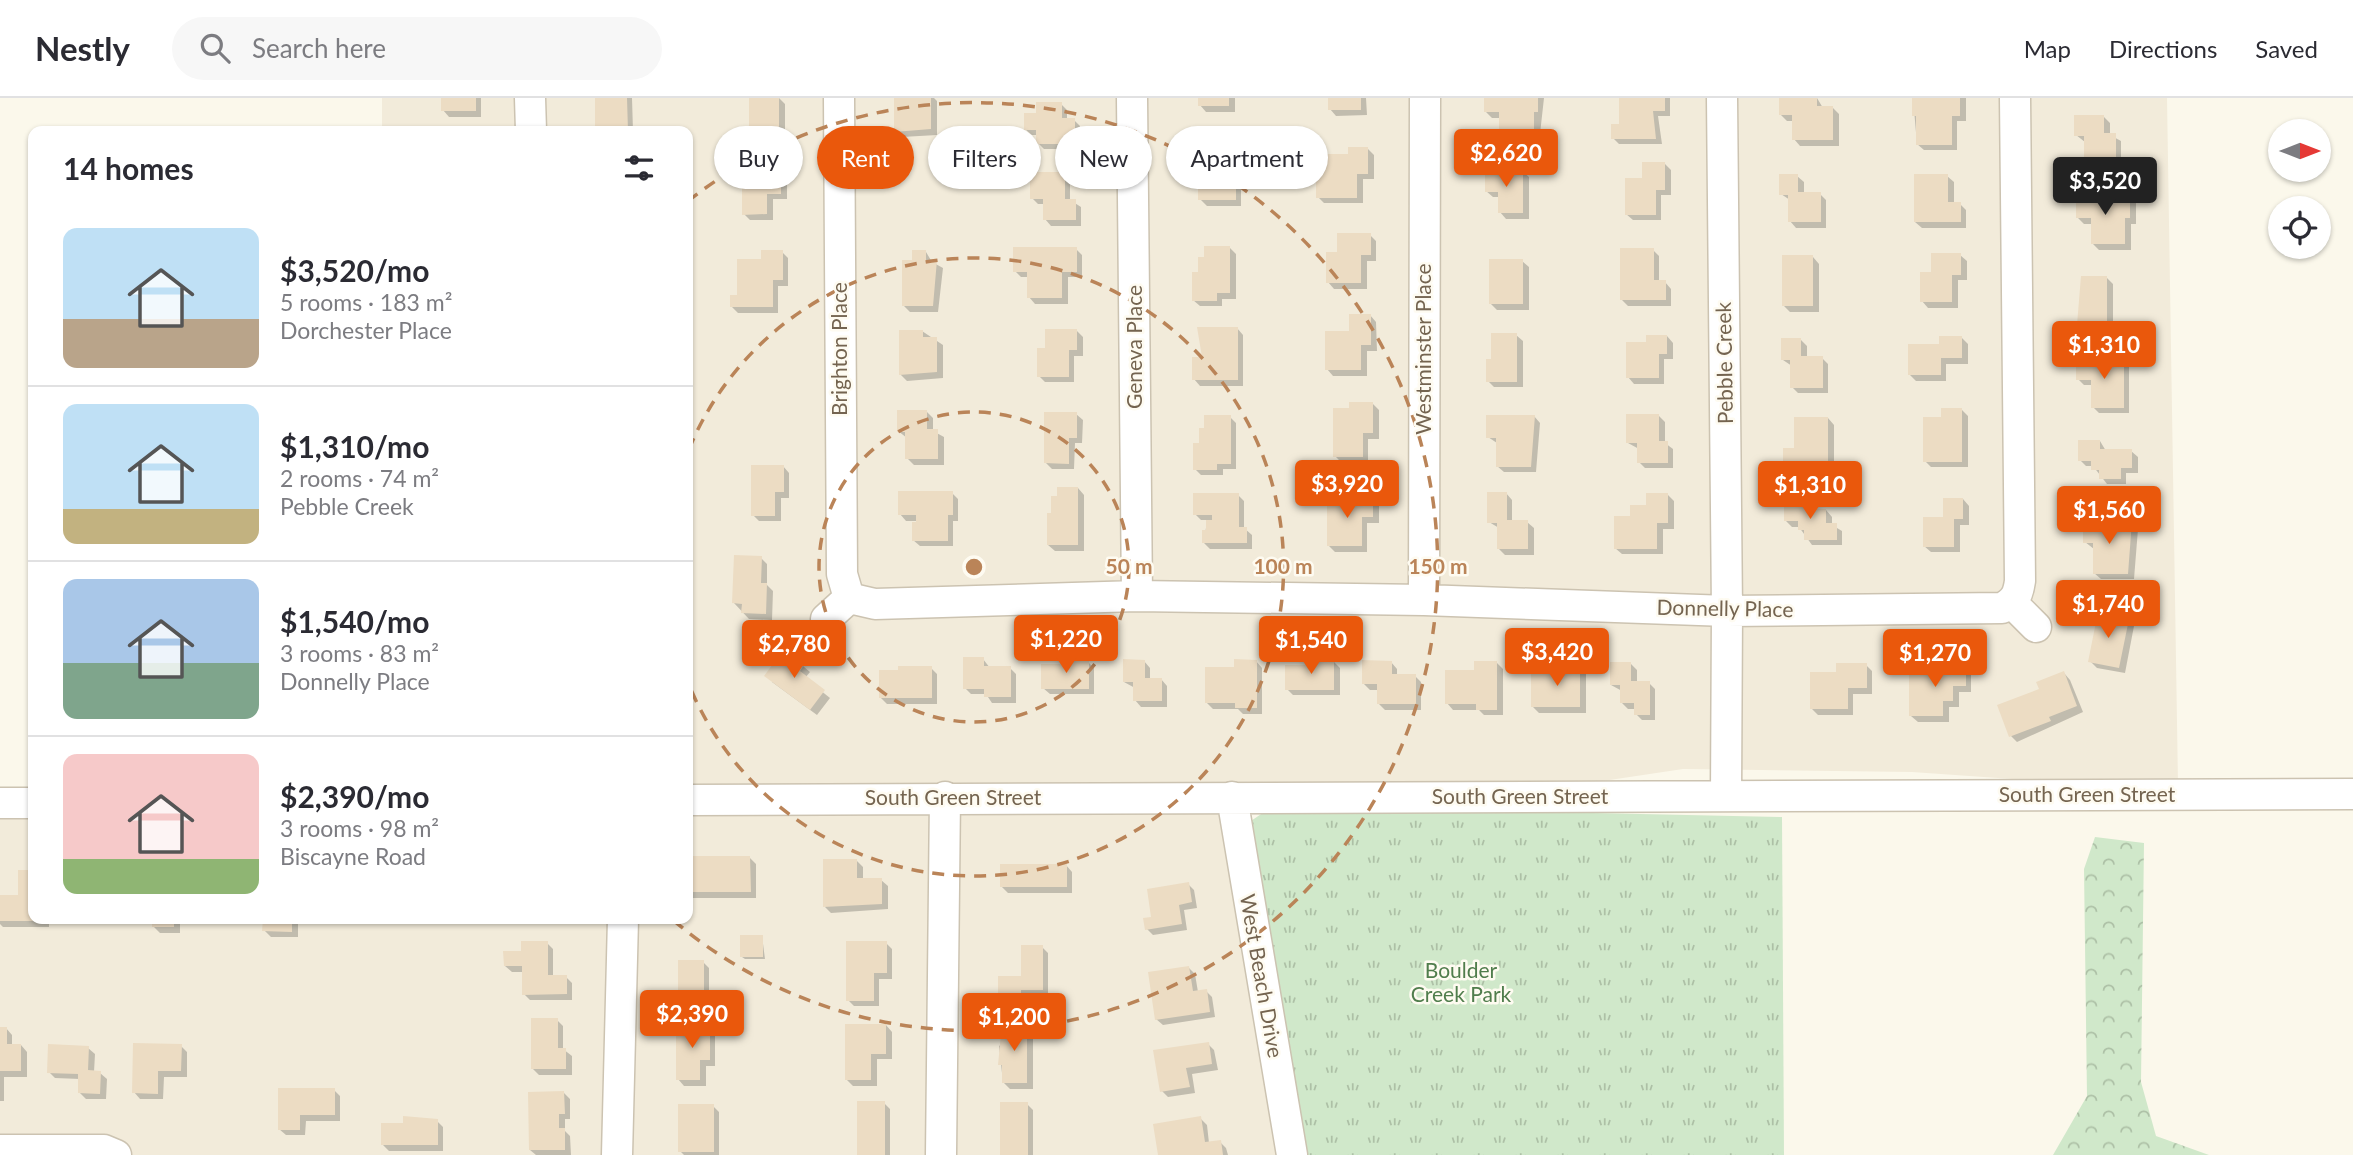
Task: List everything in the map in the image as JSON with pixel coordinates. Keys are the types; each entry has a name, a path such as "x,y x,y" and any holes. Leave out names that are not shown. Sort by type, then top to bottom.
{"street":[{"path":"530,98 531,126"},
{"name":"Brighton Place","path":"839,98 842,574 849,598"},
{"name":"Geneva Place","path":"1132,98 1137,596"},
{"name":"Westminster Place","path":"1424,98 1424,600"},
{"name":"Pebble Creek","path":"1722,98 1726,796"},
{"path":"2015,98 2020,581 2018,595 2012,603 2036,627"},
{"name":"Donnelly Place","path":"849,598 874,604 1137,596 1424,600 1727,611 1991,609 2012,603"},
{"path":"826,618 849,598"},
{"name":"South Green Street","path":"693,800 2353,794"},
{"path":"941,1155 941,932 945,797"},
{"name":"West Beach Drive","path":"1232,797 1292,1155"},
{"path":"0,803 28,803"},
{"path":"617,1155 623,924"},
{"path":"0,1150 104,1150 116,1155"}],"shaded area":[{"path":"382,98 2167,98 2178,784 2071,783 1912,772 1683,769 1603,781 693,786 693,126 382,126"},
{"path":"693,810 1220,811 1292,1155 0,1155 0,814 28,814 28,924 693,924"}],"green space":[{"name":"Boulder Creek Park","path":"1273,806 1782,817 1784,1155 1292,1155 1236,831"},
{"path":"2095,837 2144,843 2141,1082 2156,1136 2209,1155 2053,1155 2087,1096 2084,869"}],"building":[{"path":"441,98 476,98 476,111 441,111"},
{"path":"595,98 627,98 628,126 595,126"},
{"path":"749,98 779,98 779,126 749,126"},
{"path":"894,98 931,98 931,126 928,126 928,129 914,130 914,126 894,126"},
{"path":"1198,98 1229,98 1229,106 1198,106"},
{"path":"1328,98 1361,98 1361,110 1328,110"},
{"path":"1484,98 1538,98 1538,112 1534,112 1534,138 1499,138 1499,112 1484,112"},
{"path":"1619,98 1665,98 1665,111 1653,111 1656,139 1611,139 1611,124 1619,124"},
{"path":"1779,98 1817,98 1817,106 1833,106 1833,140 1792,140 1792,115 1779,115"},
{"path":"1912,98 1960,98 1960,116 1952,116 1952,145 1916,145 1916,116 1912,116"},
{"path":"1036,102 1062,102 1062,118 1075,118 1075,126 1055,126 1055,144 1041,144 1041,126 1024,126 1024,113 1036,113"},
{"path":"2074,115 2104,115 2104,133 2116,133 2116,163 2084,163 2084,136 2074,136"},
{"path":"1348,147 1368,147 1368,174 1357,174 1357,198 1316,198 1316,189 1328,189 1328,154 1348,154"},
{"path":"1642,162 1665,162 1665,190 1656,190 1656,215 1625,215 1625,178 1642,178"},
{"path":"1485,169 1523,169 1523,213 1498,213 1498,192 1485,192"},
{"path":"1041,172 1055,172 1055,189 1065,189 1065,199 1076,199 1076,220 1043,220 1043,199 1030,199 1030,189 1041,189"},
{"path":"1779,174 1798,174 1798,192 1821,192 1821,222 1788,222 1788,195 1779,195"},
{"path":"1914,174 1948,174 1948,202 1961,202 1961,222 1914,222"},
{"path":"742,189 781,189 781,194 767,194 767,214 742,215"},
{"path":"1198,189 1236,189 1236,200 1198,200"},
{"path":"2076,195 2130,195 2130,218 2125,218 2125,244 2091,244 2091,218 2076,218"},
{"path":"1337,233 1371,233 1371,255 1361,255 1361,283 1326,283 1326,252 1337,252"},
{"path":"1204,246 1230,246 1230,293 1217,293 1217,301 1192,301 1192,272 1198,272 1198,257 1204,257"},
{"path":"1013,247 1077,247 1077,272 1062,272 1062,298 1027,298 1027,272 1013,272"},
{"path":"1620,248 1654,248 1654,280 1666,280 1666,300 1620,300"},
{"path":"761,250 783,250 783,280 773,280 773,307 730,307 730,295 737,295 737,259 761,259"},
{"path":"912,250 926,250 926,260 937,260 933,306 902,306 902,260 912,260"},
{"path":"1931,253 1961,253 1961,275 1952,275 1952,302 1920,302 1920,272 1931,272"},
{"path":"1782,255 1813,255 1813,306 1782,306"},
{"path":"1489,259 1523,259 1523,304 1489,304"},
{"path":"2081,276 2107,276 2107,325 2077,325"},
{"path":"1349,314 1371,314 1371,345 1361,345 1361,370 1325,370 1325,331 1349,331"},
{"path":"1197,327 1238,327 1238,380 1192,380 1192,357 1202,357"},
{"path":"1045,329 1077,329 1077,350 1069,350 1069,377 1037,377 1037,348 1045,348"},
{"path":"899,330 923,330 923,337 937,337 937,372 899,375"},
{"path":"1491,333 1517,333 1517,382 1486,382 1486,359 1491,359"},
{"path":"1646,335 1667,335 1667,354 1659,354 1659,378 1626,378 1626,342 1646,342"},
{"path":"1939,336 1962,336 1962,358 1941,358 1941,375 1908,375 1908,344 1939,344"},
{"path":"1781,338 1801,338 1801,356 1823,356 1823,388 1790,388 1790,360 1781,360"},
{"path":"2076,358 2124,358 2124,408 2091,408 2091,380 2076,380"},
{"path":"1349,402 1373,402 1373,433 1363,433 1363,457 1333,457 1333,408 1349,408"},
{"path":"1941,408 1962,408 1962,462 1923,462 1923,417 1941,417"},
{"path":"897,410 927,410 927,429 938,429 938,459 905,459 905,432 897,432"},
{"path":"1044,412 1077,412 1077,438 1069,438 1069,464 1044,463"},
{"path":"1626,414 1659,414 1659,441 1668,441 1668,463 1637,463 1637,443 1626,443"},
{"path":"1204,415 1231,415 1231,464 1217,464 1217,470 1193,470 1193,443 1199,443 1199,428 1204,428"},
{"path":"1486,415 1535,415 1531,467 1496,467 1496,438 1486,438"},
{"path":"1794,417 1828,417 1828,468 1783,468 1783,448 1794,448"},
{"path":"2078,440 2100,440 2100,449 2132,449 2132,468 2121,468 2121,479 2099,479 2099,470 2091,470 2091,461 2078,461"},
{"path":"751,465 784,465 784,492 775,492 775,516 751,516"},
{"path":"1057,487 1078,487 1078,545 1047,545 1047,513 1051,513 1051,496 1057,496"},
{"path":"898,491 953,491 953,515 948,515 948,541 912,541 912,522 916,522 916,515 898,515"},
{"path":"1487,492 1507,492 1507,520 1528,520 1528,549 1497,549 1497,523 1487,523"},
{"path":"1193,493 1239,493 1239,527 1247,527 1247,543 1202,543 1202,530 1206,530 1206,520 1212,520 1212,515 1193,515"},
{"path":"1646,493 1668,493 1668,523 1657,523 1657,549 1614,549 1614,516 1630,516 1630,505 1646,505"},
{"path":"1327,497 1373,497 1373,517 1362,517 1362,546 1327,546"},
{"path":"1943,498 1963,498 1963,519 1954,519 1954,547 1923,547 1923,517 1943,517"},
{"path":"1784,499 1806,499 1806,509 1826,509 1826,523 1837,523 1837,540 1804,540 1804,530 1798,530 1798,521 1784,521"},
{"path":"2083,521 2132,521 2128,574 2093,574 2093,543 2083,543"},
{"path":"734,555 762,556 761,583 767,583 766,614 741,613 742,604 732,603"},
{"path":"2098,612 2129,619 2119,668 2088,662"},
{"path":"784,649 805,664 800,671 825,690 810,710 764,676"},
{"path":"963,657 984,657 984,666 1011,666 1011,697 984,697 984,689 963,689"},
{"path":"1123,659 1145,660 1145,678 1162,678 1162,701 1133,701 1133,682 1123,682"},
{"path":"1234,659 1257,660 1257,708 1235,708 1235,703 1205,703 1205,667 1234,667"},
{"path":"1060,660 1089,660 1089,689 1041,689 1041,664 1060,664"},
{"path":"1305,660 1334,660 1334,690 1285,690 1285,665 1305,665"},
{"path":"1362,660 1392,661 1392,674 1416,674 1416,704 1377,704 1377,684 1362,684"},
{"path":"1474,661 1497,661 1497,710 1476,710 1476,704 1445,704 1445,670 1474,670"},
{"path":"1560,662 1580,662 1580,707 1531,707 1531,674 1560,674"},
{"path":"1610,662 1631,662 1631,681 1650,681 1650,715 1634,715 1634,703 1620,703 1620,685 1610,685"},
{"path":"1836,663 1867,663 1867,688 1848,688 1848,709 1810,709 1810,672 1836,672"},
{"path":"1937,664 1966,664 1966,686 1953,686 1953,701 1943,701 1943,716 1909,716 1909,674 1937,674"},
{"path":"898,666 932,666 932,698 879,698 879,670 898,670"},
{"path":"2064,671 2077,706 2049,717 2051,721 2009,737 1997,705 2039,689 2036,682"},
{"path":"693,856 750,856 751,892 693,892"},
{"path":"823,859 857,859 857,878 882,878 882,904 823,907"},
{"path":"1000,864 1067,864 1067,887 1000,887"},
{"path":"18,870 28,870 28,921 0,921 0,895 18,895"},
{"path":"1189,882 1192,902 1179,905 1182,924 1145,930 1143,918 1151,917 1147,889"},
{"path":"152,924 174,924 174,927 152,927"},
{"path":"263,924 292,924 292,932 262,931"},
{"path":"740,935 763,935 763,957 740,957"},
{"path":"521,941 548,941 548,975 567,975 567,994 522,995 522,966 504,966 503,951 521,951"},
{"path":"846,941 887,941 887,973 874,973 874,1001 846,1001"},
{"path":"1021,945 1043,945 1043,990 1021,990 1021,999 998,999 998,976 1021,976"},
{"path":"678,960 704,960 704,1000 678,1000"},
{"path":"1189,966 1193,991 1207,989 1210,1012 1155,1020 1148,972"},
{"path":"531,1018 558,1018 558,1048 566,1048 566,1069 531,1069"},
{"path":"845,1024 886,1024 886,1054 871,1054 871,1080 845,1080"},
{"path":"1002,1024 1027,1024 1027,1083 1002,1083 1002,1065 998,1065"},
{"path":"676,1025 710,1025 710,1060 700,1060 700,1080 676,1080"},
{"path":"0,1027 7,1027 7,1044 21,1044 21,1071 0,1071"},
{"path":"1209,1042 1212,1064 1186,1068 1190,1087 1160,1092 1153,1050"},
{"path":"133,1043 182,1044 181,1071 158,1071 158,1094 132,1093"},
{"path":"48,1044 89,1046 88,1070 101,1071 100,1094 78,1093 78,1074 47,1073"},
{"path":"278,1088 335,1088 335,1115 300,1115 300,1130 278,1130"},
{"path":"564,1091 565,1114 559,1114 559,1128 565,1128 565,1150 529,1150 528,1092"},
{"path":"857,1101 885,1101 885,1155 857,1155"},
{"path":"1000,1102 1028,1102 1028,1155 1000,1155"},
{"path":"678,1104 714,1104 714,1152 678,1152"},
{"path":"403,1116 438,1119 438,1145 381,1145 381,1123 403,1123"},
{"path":"1201,1116 1205,1142 1221,1140 1223,1155 1158,1155 1153,1124"}]}
